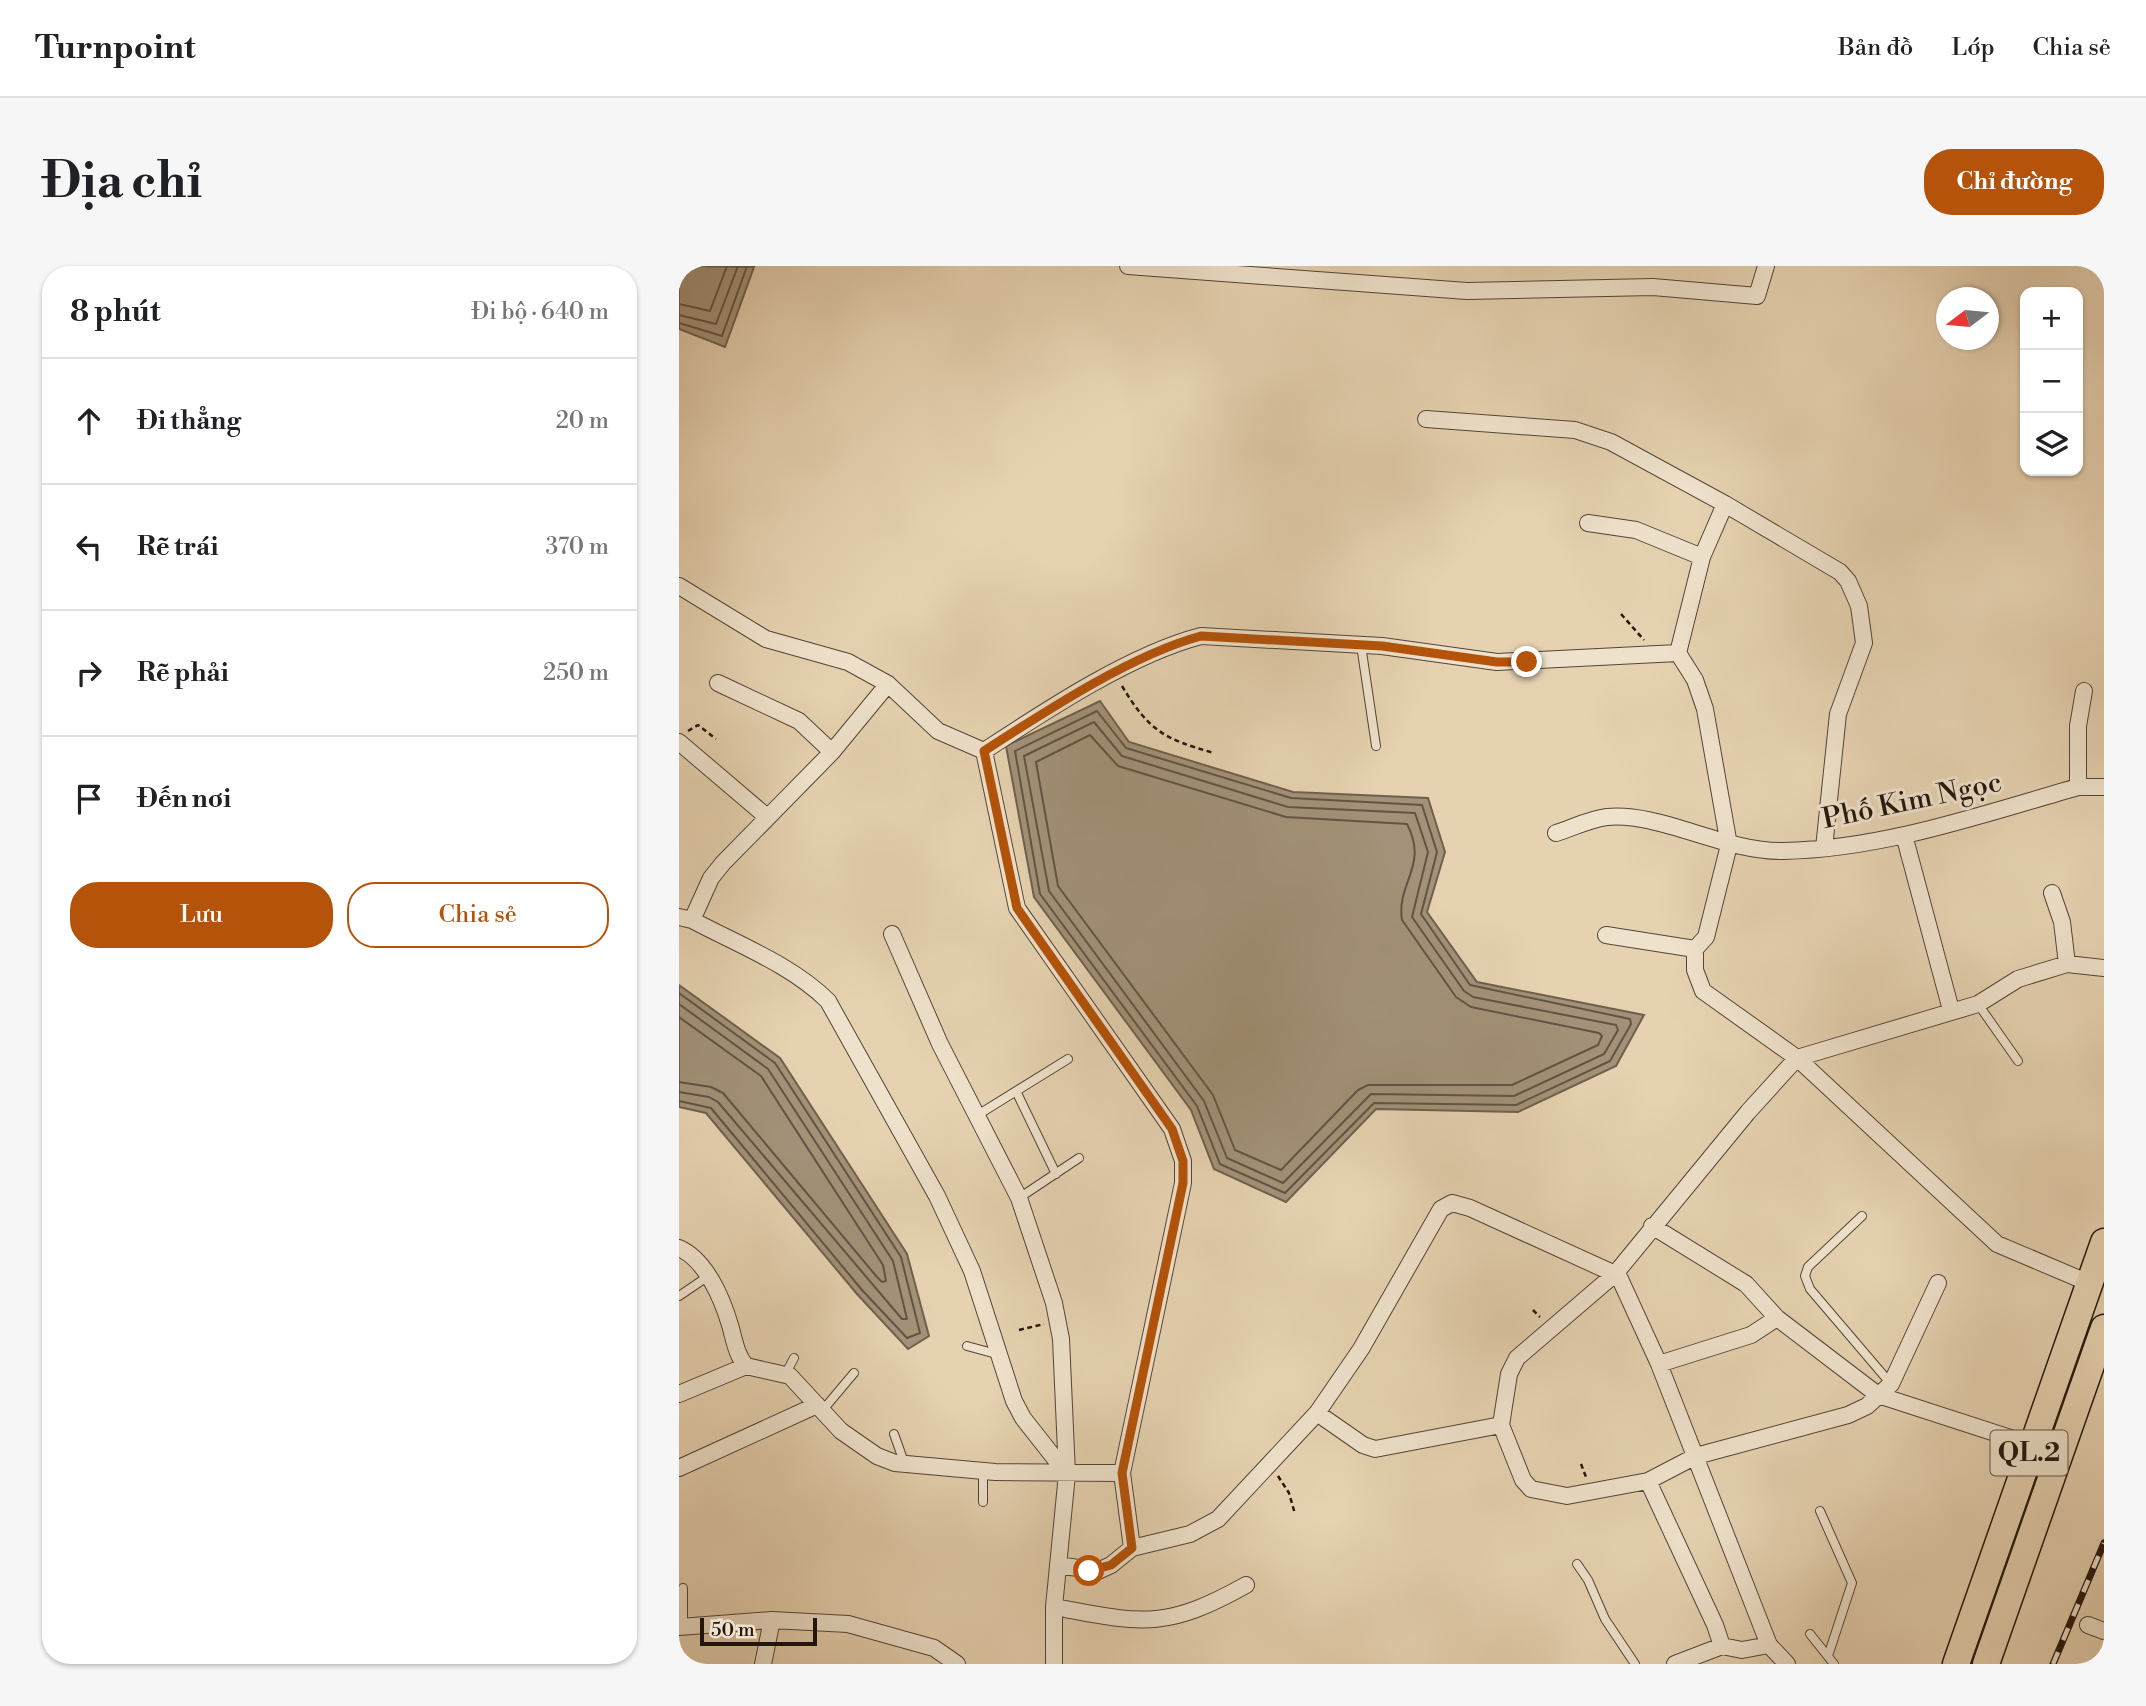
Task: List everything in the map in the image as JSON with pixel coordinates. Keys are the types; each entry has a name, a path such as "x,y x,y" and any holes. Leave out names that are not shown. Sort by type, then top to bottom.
{"main road":[{"name":"QL.2","path":"1956,1664 2104,1242"},
{"name":"QL.2","path":"1986,1664 2102,1338"}],"street":[{"path":"1128,266 1467,291 1653,287 1757,296 1766,266"},
{"path":"1426,419 1575,430 1611,442 1725,504 1840,572 1848,582 1859,606 1864,643 1837,714 1824,848"},
{"path":"1725,504 1702,557 1678,653 1695,680 1705,709 1729,845 1706,937 1695,949 1695,970 1703,991 1797,1058 1997,1244 2089,1283"},
{"path":"1588,523 1636,530 1702,557"},
{"path":"679,586 766,639 848,662 888,684 938,731 984,751"},
{"path":"984,751 1115,674 1175,643 1201,636 1361,645 1497,662 1678,653"},
{"path":"718,683 799,721 832,752"},
{"path":"888,684 832,752 711,878 685,918 812,985 828,1002 937,1196 972,1271 1014,1401 1023,1418 1067,1474"},
{"path":"2078,787 2078,726 2084,691"},
{"path":"682,738 767,817"},
{"path":"984,751 1017,908 1172,1129 1183,1161 1183,1183 1122,1473 1132,1548"},
{"name":"Phố Kim Ngọc","path":"1556,833 1607,817 1643,821 1729,845 1781,851 1824,848 1905,835 2078,787 2104,787"},
{"path":"1905,835 1951,1010"},
{"path":"2052,893 2062,922 2067,964"},
{"path":"892,934 940,1044 1019,1198 1049,1280 1061,1339 1067,1474 1054,1607 1054,1664"},
{"path":"1606,935 1695,949"},
{"path":"1938,1283 1891,1384 1867,1406 1848,1415 1696,1456 1648,1481 1567,1496 1531,1489 1523,1480 1501,1424 1509,1374 1517,1358 1615,1274 1748,1112 1797,1058 1978,1004 2018,979 2067,964 2104,968"},
{"path":"1058,1565 1098,1571 1111,1565 1132,1548 1201,1530 1219,1519 1317,1413 1361,1349 1435,1218 1441,1209 1452,1203 1470,1208 1615,1274 1659,1364 1769,1645 1787,1664"},
{"path":"1652,1226 1746,1284 1777,1318 1878,1395 2032,1445"},
{"path":"679,1248 698,1260 726,1311 739,1355 746,1366"},
{"path":"1659,1364 1751,1335 1777,1318"},
{"path":"2072,1333 2102,1338"},
{"path":"679,1394 746,1366 786,1373 841,1432 877,1456 905,1465 983,1472 1122,1473"},
{"path":"679,1468 820,1408"},
{"path":"1317,1413 1363,1445 1375,1449 1501,1424"},
{"path":"1648,1481 1715,1625 1722,1646"},
{"path":"1054,1607 1132,1622 1156,1621 1212,1604 1246,1585"},
{"path":"763,1664 772,1619"},
{"path":"681,1627 772,1619 848,1624 934,1648 957,1664"},
{"path":"2088,1625 2104,1631"},
{"path":"1677,1664 1722,1646 1742,1650 1769,1645"}],"lane":[{"path":"1361,645 1376,746"},
{"path":"1978,1004 2018,1061"},
{"path":"976,1116 1068,1059"},
{"path":"1016,1091 1056,1174"},
{"path":"1019,1198 1079,1158"},
{"path":"1863,1216 1808,1267 1805,1276 1810,1289 1891,1384"},
{"path":"679,1296 707,1277"},
{"path":"967,1346 1000,1355"},
{"path":"786,1373 794,1358"},
{"path":"820,1408 854,1373"},
{"path":"894,1434 905,1465"},
{"path":"983,1472 983,1502"},
{"path":"1820,1511 1852,1583 1828,1656"},
{"path":"1577,1564 1588,1580 1605,1619 1635,1664"},
{"path":"681,1627 683,1588"},
{"path":"1810,1634 1834,1664"}],"path":[{"path":"1621,614 1633,624 1651,654"},
{"path":"1115,674 1152,729 1179,744 1214,753"},
{"path":"682,738 692,726 698,725 716,739"},
{"path":"1019,1330 1057,1321"},
{"path":"1267,1467 1279,1477 1289,1493 1295,1514"}],"water":[{"path":"679,266 754,267 725,347 679,329"},
{"path":"1100,701 1129,742 1293,792 1428,798 1445,852 1427,912 1477,982 1644,1015 1616,1066 1518,1112 1376,1109 1286,1202 1214,1169 1191,1110 1034,897 1006,746"},
{"path":"679,985 780,1058 907,1254 929,1336 908,1349 857,1294 706,1113 679,1107"}],"railway":[{"path":"2053,1664 2104,1543"}],"route":[{"path":"1089,1571 1098,1571 1111,1565 1132,1548 1122,1473 1183,1183 1183,1161 1172,1129 1017,908 984,751 1104,680 1175,643 1201,636 1382,646 1497,662 1527,662"}]}
